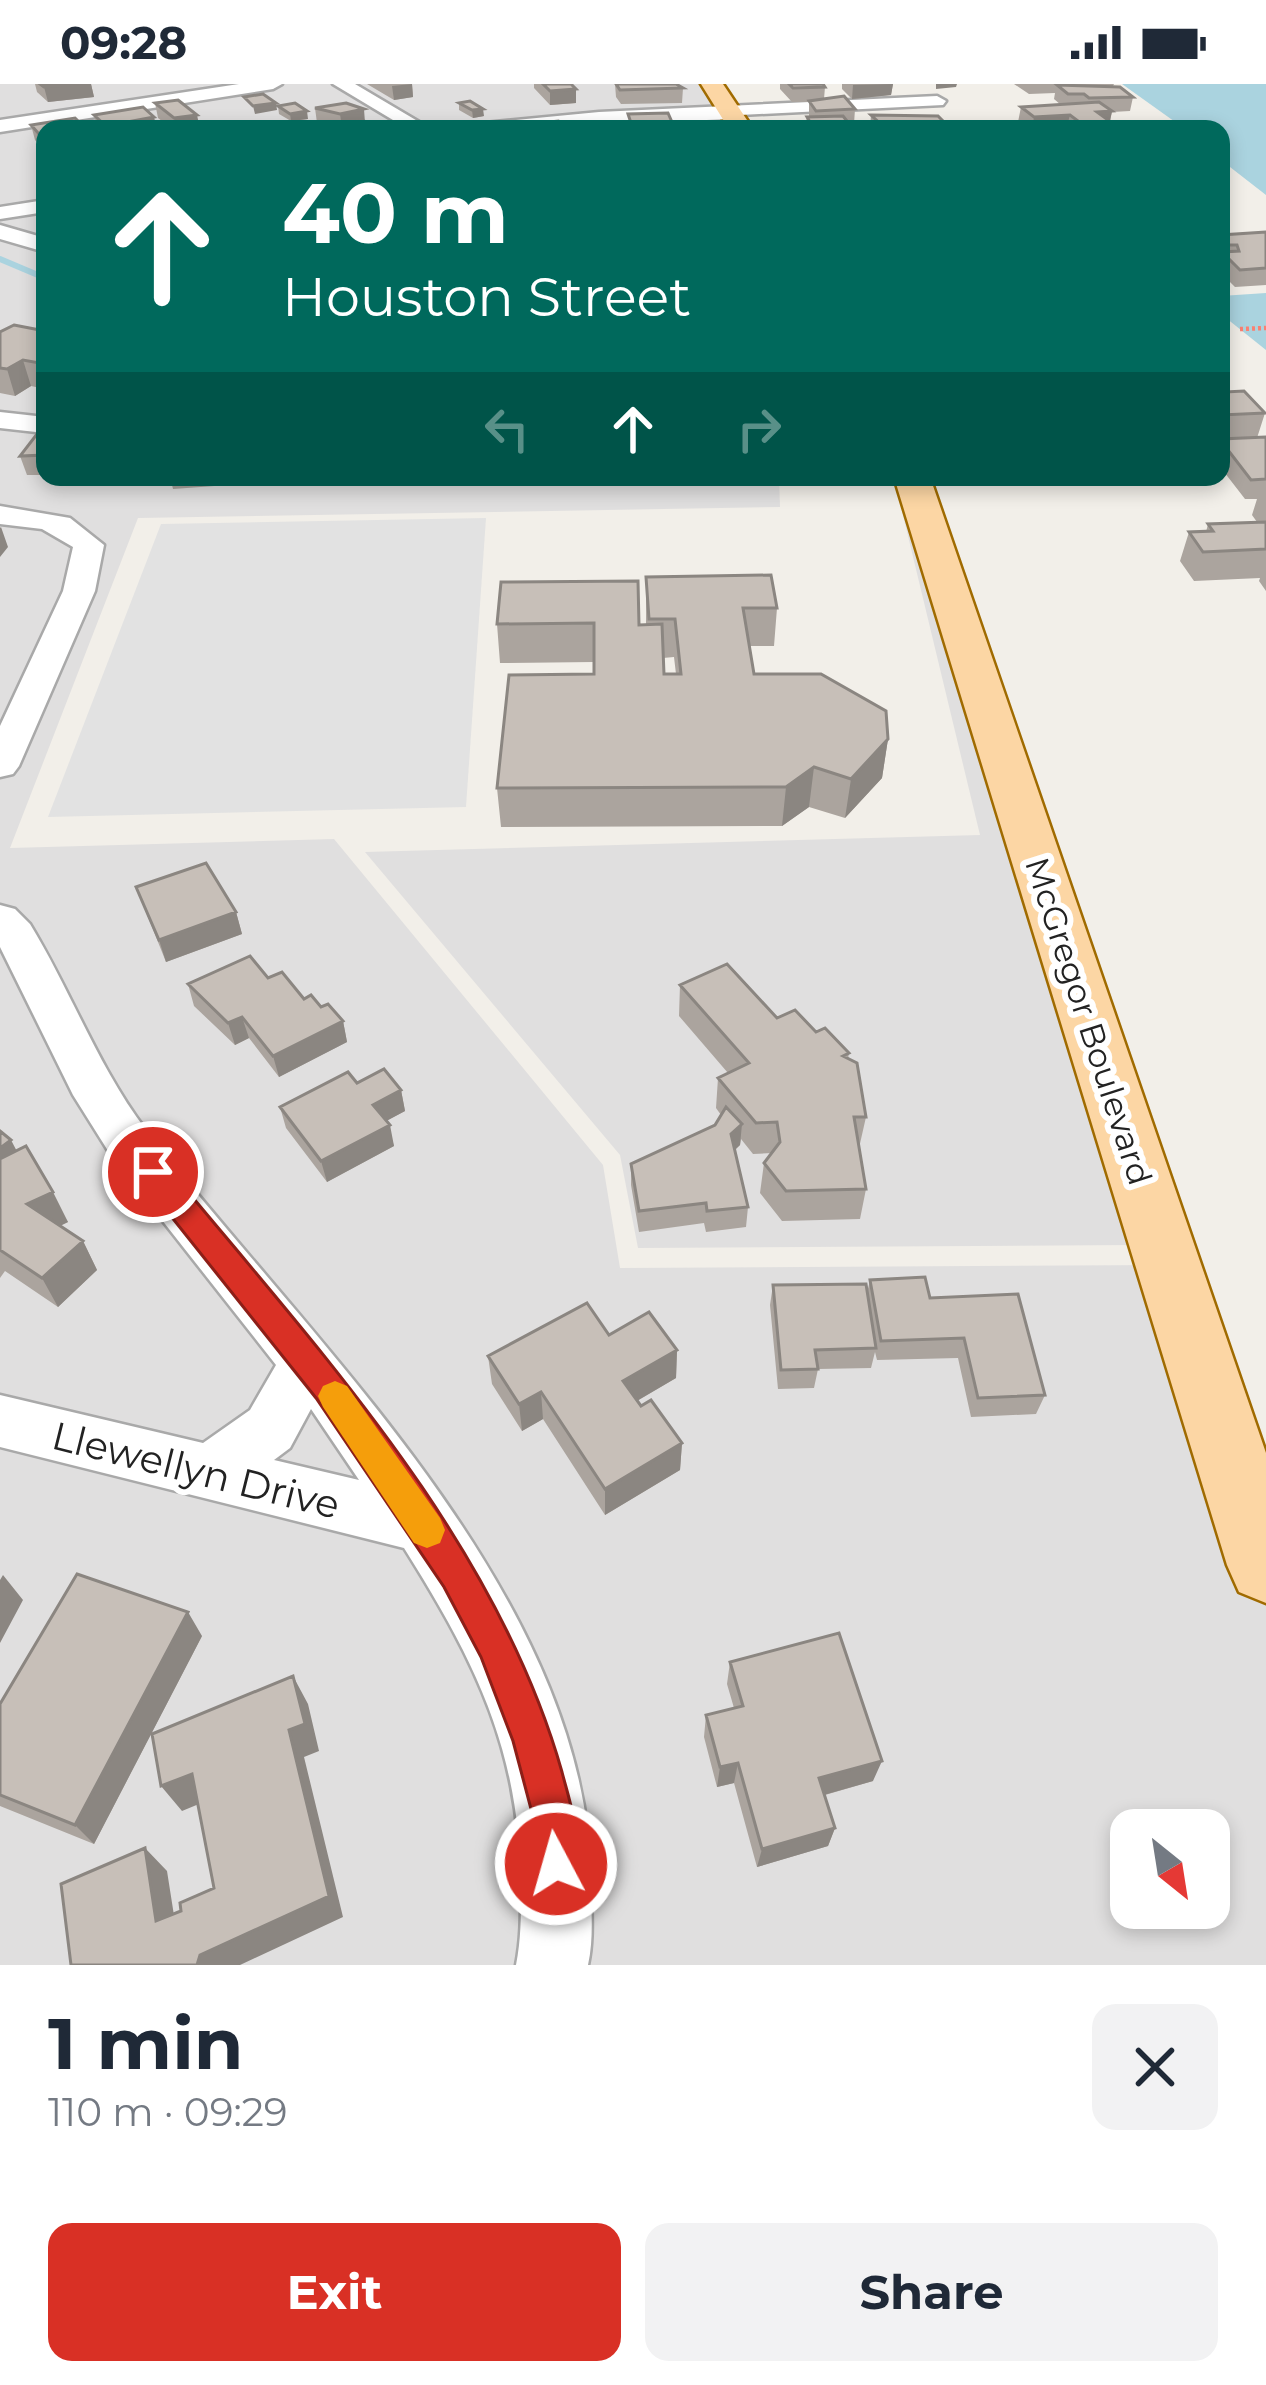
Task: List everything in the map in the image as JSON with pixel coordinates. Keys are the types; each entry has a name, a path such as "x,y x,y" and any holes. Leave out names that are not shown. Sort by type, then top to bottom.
{"main road":[{"path":"712,84 734,118"},
{"name":"McGregor Boulevard","path":"915,486 1266,1565"}],"street":[{"path":"39,120 273,84"},
{"path":"342,84 406,120"},
{"path":"570,120 945,108 921,84"},
{"path":"0,126 36,120"},
{"path":"0,213 36,207"},
{"path":"0,232 36,242"},
{"path":"0,420 36,424"},
{"path":"0,515 49,520 76,530 89,545 79,591 0,766"},
{"path":"0,919 16,934 90,1082 127,1141 308,1361 458,1574 497,1647 533,1741 555,1824 557,1944 552,1965"},
{"path":"209,1473 270,1429 308,1361"},
{"name":"Llewellyn Drive","path":"0,1420 423,1525"}],"path":[{"path":"1240,329 1266,328"}],"shaded area":[{"path":"0,84 703,84 726,120 36,120 36,240 0,230"},
{"path":"0,235 36,244 36,486 779,486 780,507 138,518 10,848 334,839 603,1165 620,1268 1166,1265 1266,1565 1266,1965 0,1965"},
{"path":"896,486 901,486 1135,1245 638,1248 620,1155 365,852 980,835"},
{"path":"486,518 466,807 48,817 161,524"}],"water":[{"path":"1122,84 1266,84 1266,195 1230,167 1230,120 1172,120"},
{"path":"1266,293 1266,350 1230,321 1230,295"}],"building":[{"path":"543,84 571,84 576,89 550,91"},
{"path":"616,84 676,84 683,88 620,90"},
{"path":"789,84 823,84 825,87 793,88"},
{"path":"1057,85 1120,87 1133,97 1089,98 1068,94"},
{"path":"263,94 276,103 253,106 244,97"},
{"path":"844,96 855,109 816,111 809,101"},
{"path":"178,100 197,115 174,118 155,103"},
{"path":"470,101 483,109 472,110 459,103"},
{"path":"1099,102 1112,111 1097,112 1108,120 1077,120 1070,115 1034,117 1021,107"},
{"path":"295,103 307,111 290,114 278,106"},
{"path":"346,103 364,109 340,114 315,108"},
{"path":"143,107 154,117 99,120 94,115"},
{"path":"668,113 671,120 630,120 628,114"},
{"path":"871,115 938,116 942,120 876,120"},
{"path":"843,116 846,120 809,120"},
{"path":"1266,232 1266,268 1240,270 1230,260 1230,252 1239,251 1237,245 1230,245 1230,234"},
{"path":"14,325 36,329 36,362 23,360 0,368 0,332"},
{"path":"1244,391 1265,413 1230,415 1230,392"},
{"path":"36,435 36,455 20,456"},
{"path":"1266,437 1266,479 1251,480 1230,453 1230,439"},
{"path":"1266,522 1266,549 1203,552 1189,532 1213,531 1208,524"},
{"path":"771,575 777,608 743,608 754,674 821,674 886,711 888,739 851,779 814,767 786,787 497,788 509,675 594,674 594,623 497,624 501,582 638,581 639,625 662,624 664,674 681,674 675,619 649,619 646,577"},
{"path":"206,863 236,912 159,940 136,887"},
{"path":"250,956 268,978 282,972 304,999 311,995 321,1007 328,1004 343,1021 273,1056 242,1017 228,1023 188,984"},
{"path":"727,964 777,1018 795,1010 816,1032 825,1028 849,1053 843,1056 857,1063 866,1117 854,1117 866,1189 786,1191 764,1163 780,1142 777,1122 756,1123 718,1078 749,1063 680,985"},
{"path":"384,1069 401,1090 373,1105 390,1125 321,1161 280,1107 348,1072 357,1083"},
{"path":"726,1107 742,1124 731,1134 748,1207 707,1211 706,1203 639,1211 631,1164 715,1125"},
{"path":"0,1131 11,1140 0,1148"},
{"path":"26,1146 53,1192 27,1204 83,1241 42,1278 0,1250 0,1159"},
{"path":"925,1277 930,1298 1018,1294 1045,1395 978,1398 964,1338 881,1341 870,1280"},
{"path":"866,1284 876,1348 815,1350 818,1369 781,1370 773,1285"},
{"path":"587,1303 609,1335 649,1312 677,1350 623,1381 641,1406 651,1400 682,1443 605,1489 541,1392 519,1404 488,1356"},
{"path":"77,1574 188,1612 75,1825 0,1795 0,1704"},
{"path":"839,1633 882,1761 819,1778 835,1828 762,1849 738,1763 720,1767 706,1715 743,1706 730,1662"},
{"path":"293,1676 305,1724 289,1730 329,1896 200,1955 197,1965 71,1965 61,1884 145,1848 156,1921 181,1911 180,1903 214,1888 192,1774 161,1786 152,1734"}],"waterway":[{"path":"0,259 36,274"}],"slow traffic":[{"path":"335,1396 427,1530"}],"route":[{"path":"153,1172 328,1387 458,1574 497,1647 533,1741 555,1824 556,1864"}]}
